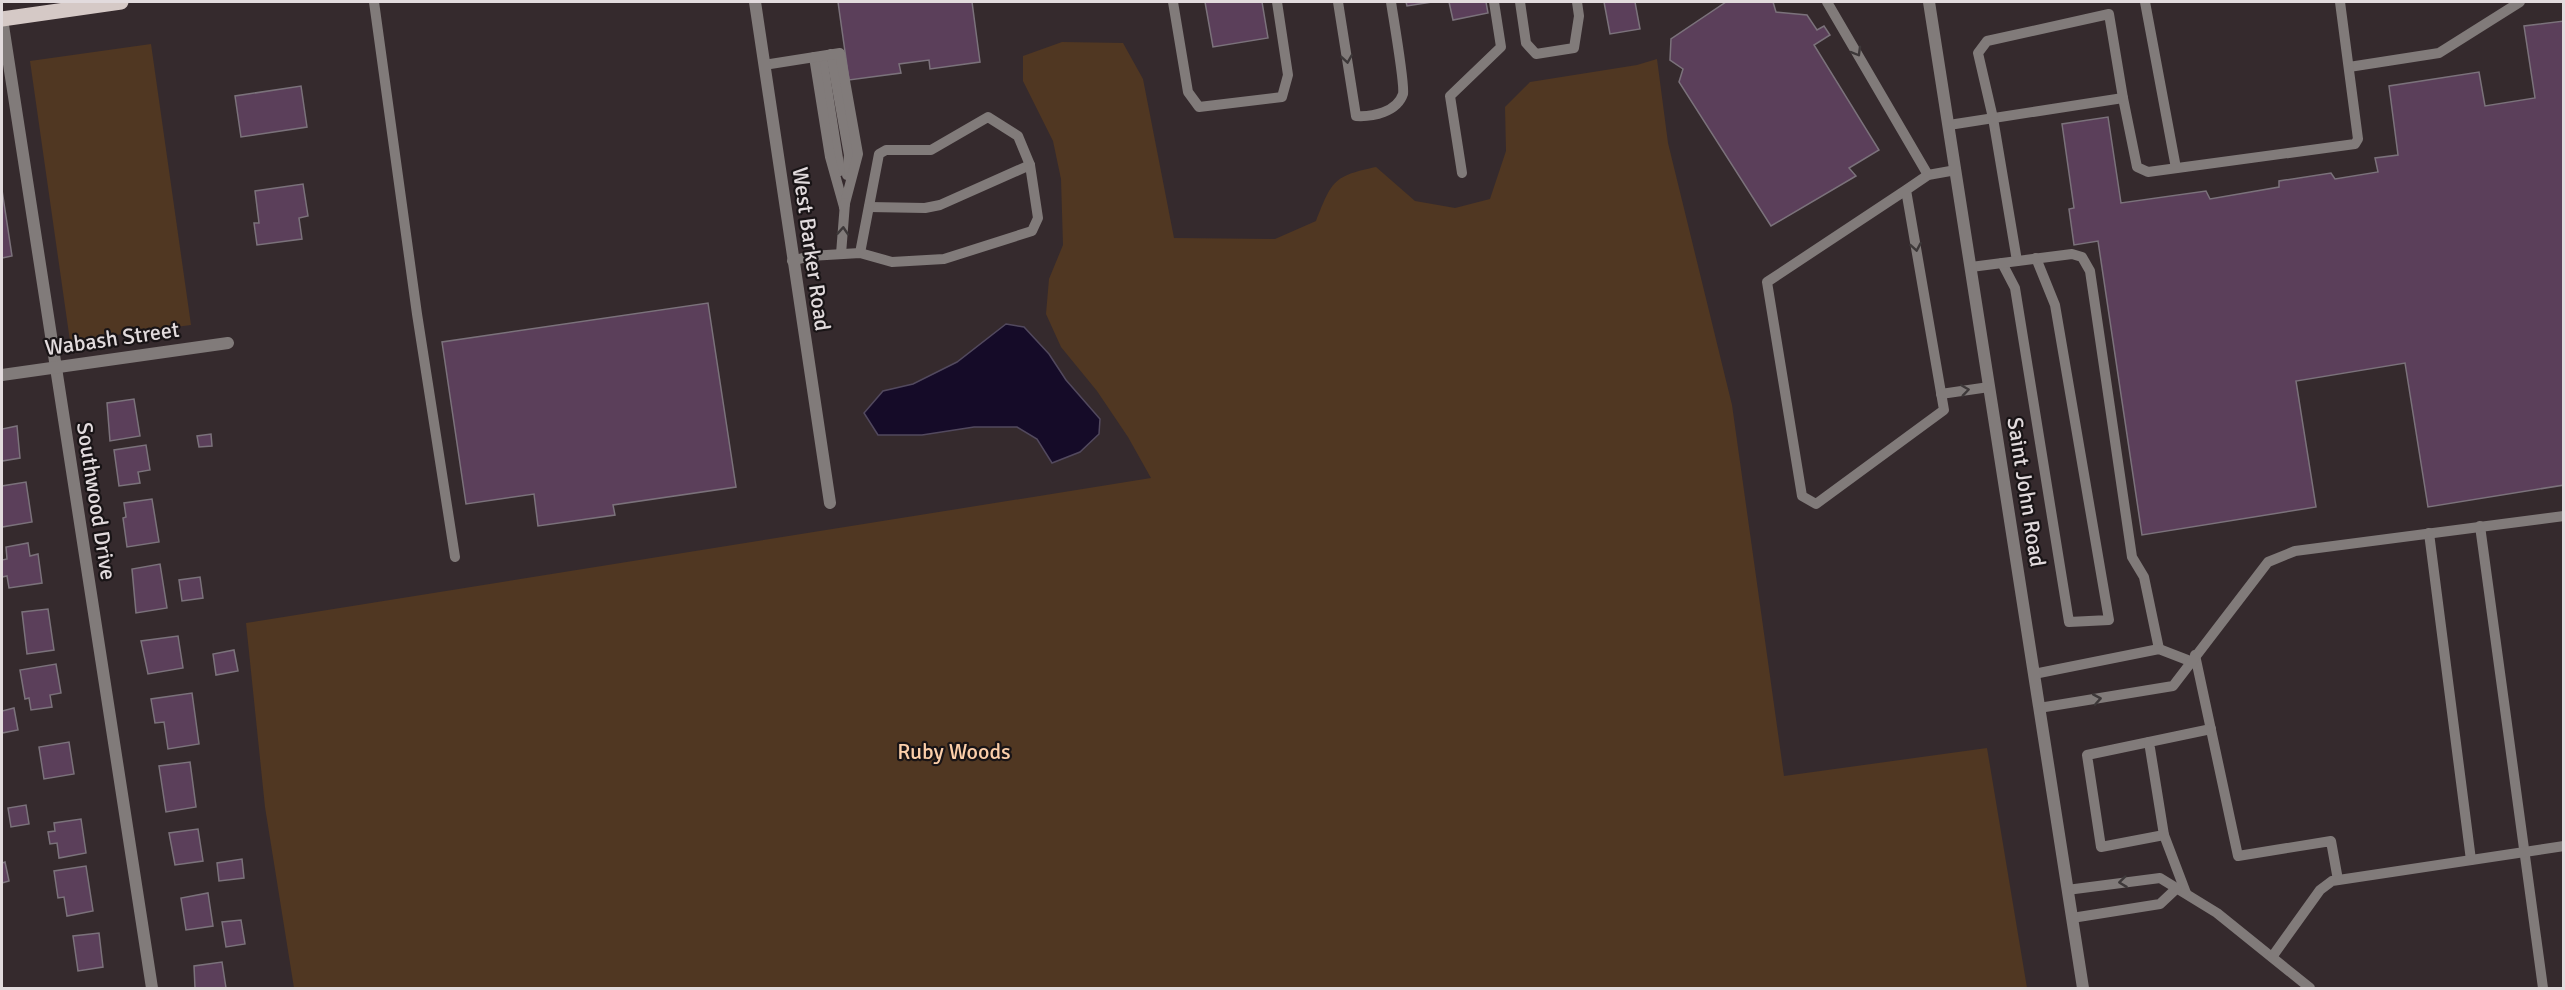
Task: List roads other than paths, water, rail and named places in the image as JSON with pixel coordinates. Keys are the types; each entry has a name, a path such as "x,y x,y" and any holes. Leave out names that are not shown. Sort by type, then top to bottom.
{"main road":[{"path":"2,19 121,2"}],"street":[{"name":"West Barker Road","path":"755,2 830,503"},
{"name":"Saint John Road","path":"1929,2 2082,988"},
{"name":"Southwood Drive","path":"2,19 152,988"},
{"name":"Wabash Street","path":"2,375 228,343"}],"lane":[{"path":"374,2 417,314 455,557"},
{"path":"1173,2 1188,92 1199,107 1282,97 1288,75 1277,2"},
{"path":"1338,2 1356,116 1372,117 1395,106 1403,92 1391,2"},
{"path":"1462,173 1449,96 1502,47 1494,2"},
{"path":"1520,2 1526,43 1536,54 1574,48 1579,16 1577,2"},
{"path":"1827,2 1928,175"},
{"path":"2145,2 2176,168"},
{"path":"2017,261 1993,118 1978,53 1988,41 2109,14 2137,167 2148,172 2355,144 2358,139 2340,2"},
{"path":"2349,67 2439,53 2520,2"},
{"path":"764,65 840,53 858,154 844,207 841,254"},
{"path":"822,56 844,207"},
{"path":"1949,125 2123,98"},
{"path":"792,261 810,256 860,252 892,262 944,259 1032,231 1038,218 1030,165 1018,136 988,117 931,150 886,150 879,154 860,252"},
{"path":"868,207 925,208 940,205 1030,165"},
{"path":"1906,190 1944,410 1816,504 1802,496 1767,282 1928,175 1956,170"},
{"path":"1971,267 2072,254 2082,257 2090,271 2132,557 2144,577 2159,649"},
{"path":"2002,263 2015,288 2069,622 2109,620 2055,305 2036,258"},
{"path":"1941,394 1989,387"},
{"path":"2039,708 2173,686 2192,658 2268,562 2295,551 2564,516"},
{"path":"2480,526 2543,988"},
{"path":"2429,533 2471,860"},
{"path":"2034,674 2159,649 2192,658"},
{"path":"2192,658 2211,729 2238,856 2331,841 2338,880"},
{"path":"2164,835 2101,847 2087,755 2211,729"},
{"path":"2149,742 2164,835 2181,891"},
{"path":"2272,957 2320,890 2332,880 2564,846"},
{"path":"2067,890 2160,878 2217,913 2310,988"},
{"path":"2072,918 2160,904 2181,891"}],"park label":[{"name":"Ruby Woods","path":"954,751"}]}
